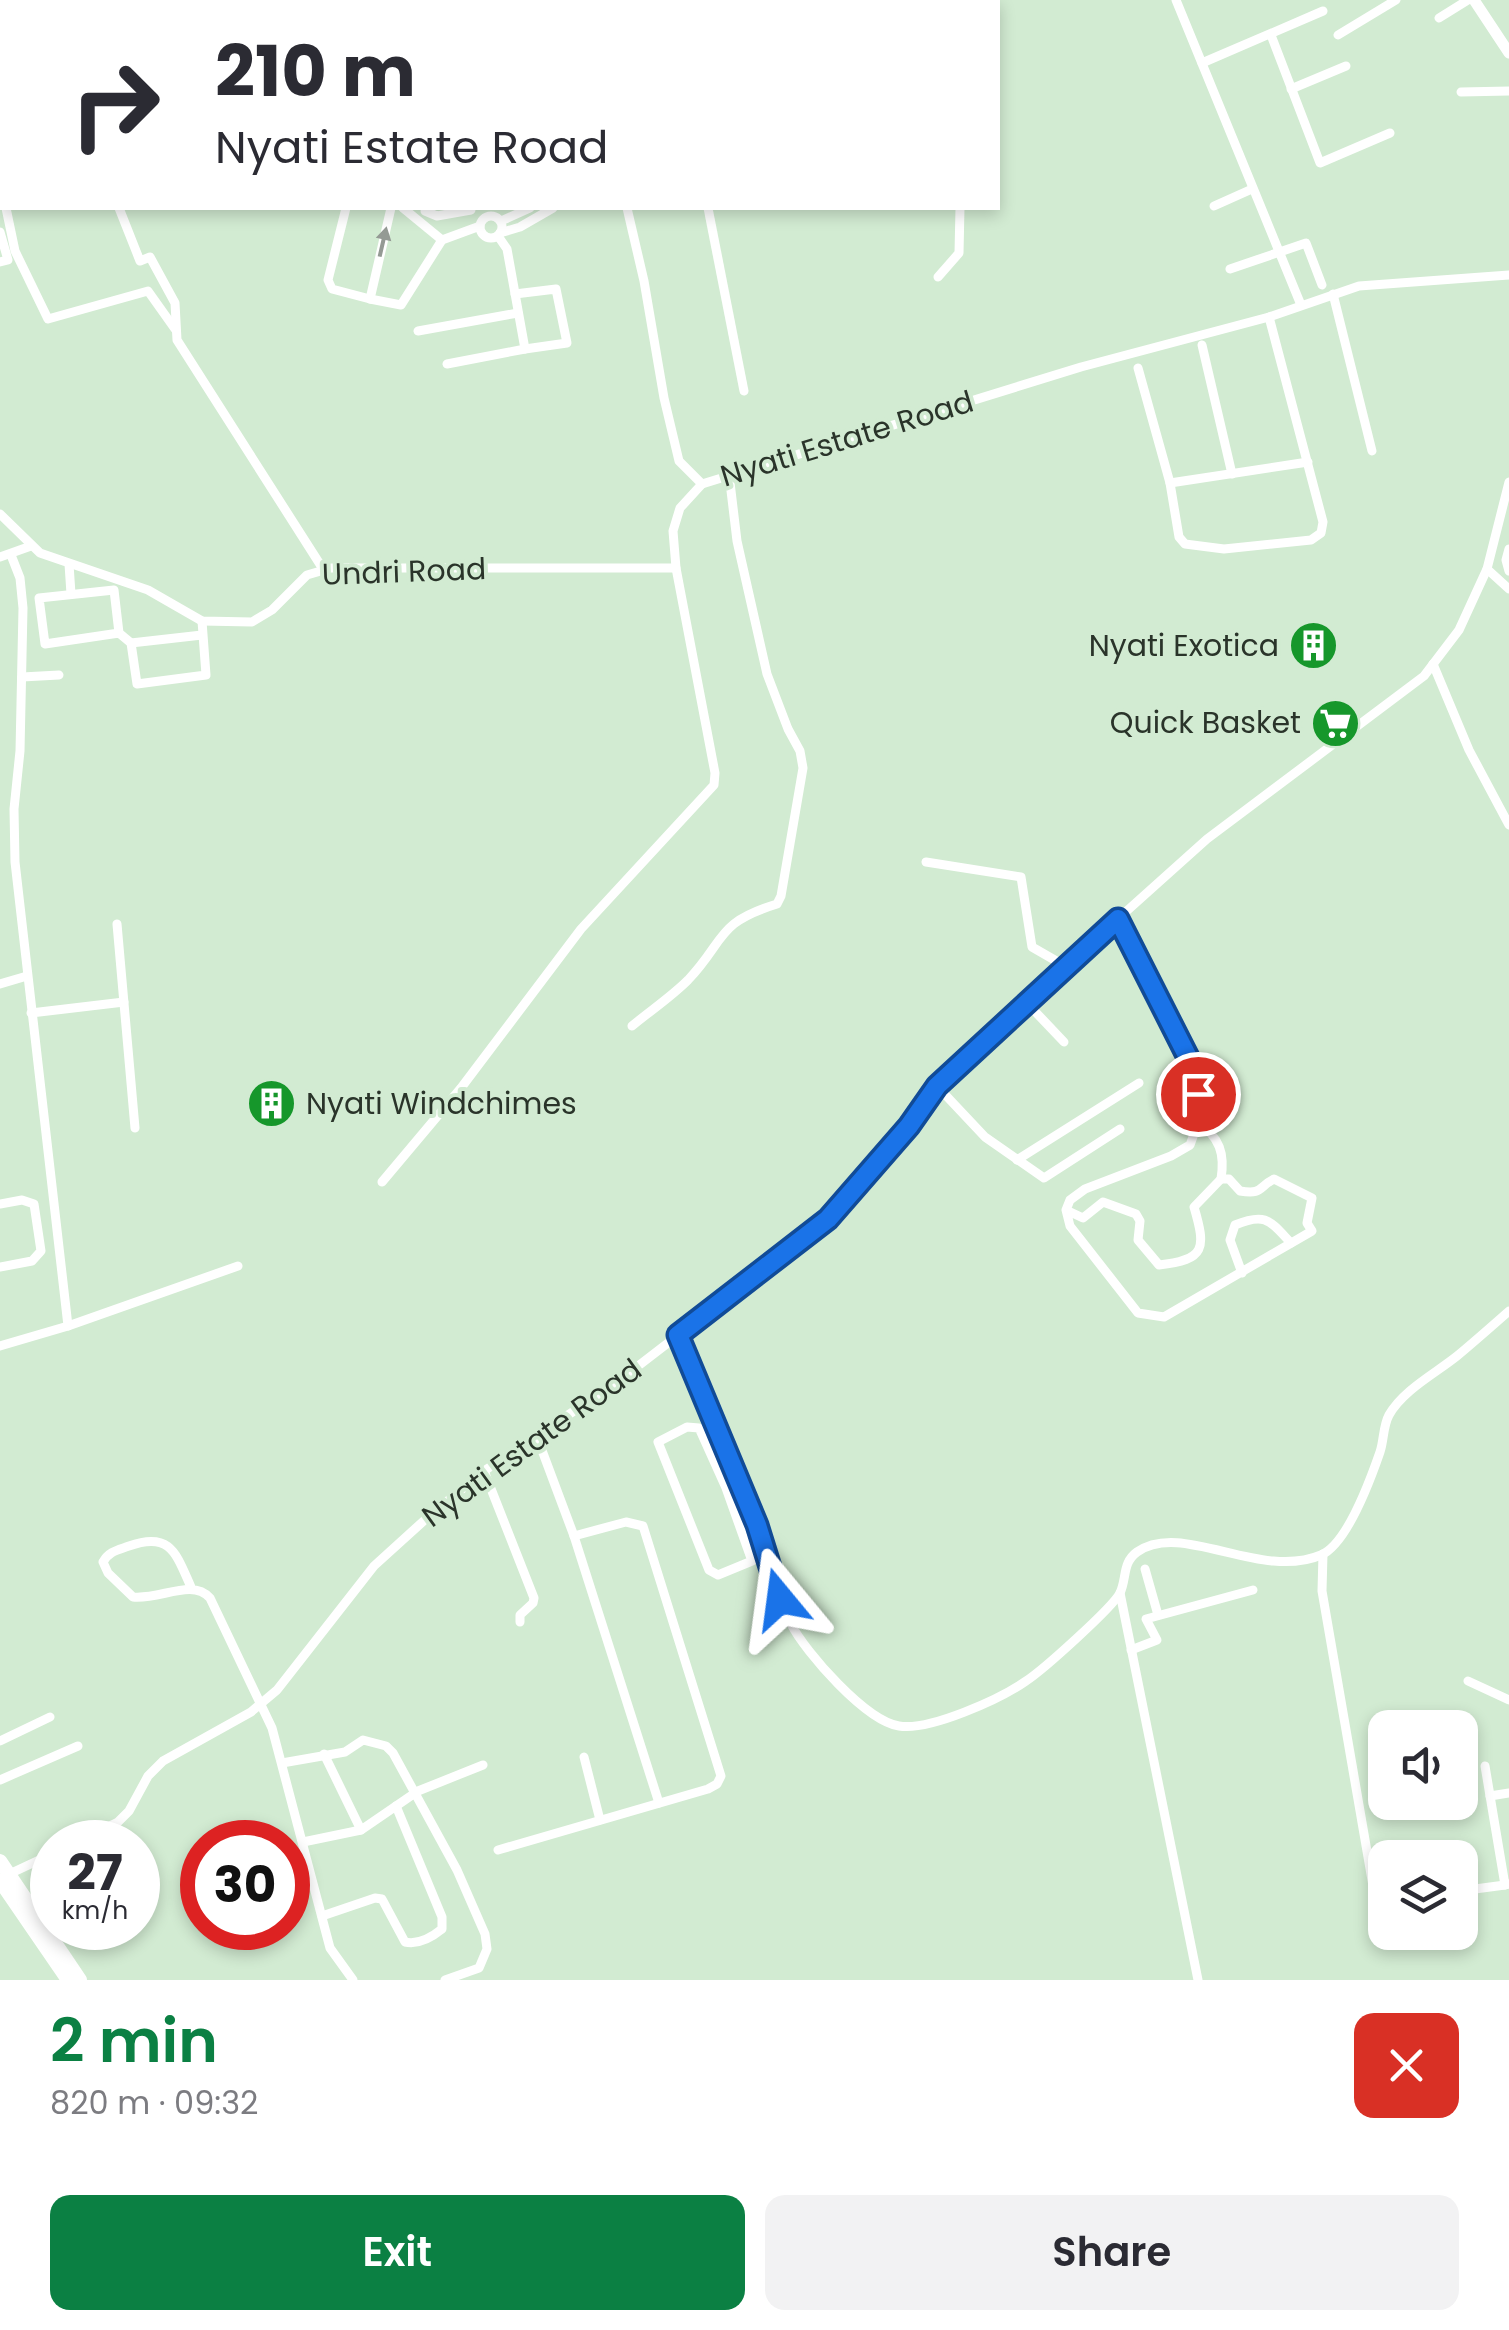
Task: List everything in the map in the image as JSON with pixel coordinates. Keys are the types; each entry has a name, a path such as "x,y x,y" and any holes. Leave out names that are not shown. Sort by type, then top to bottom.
{"highway":[{"path":"2,1874 68,1980"},
{"path":"2,1874 80,1980"}],"main road":[{"path":"1471,0 1509,53"}],"street":[{"path":"1176,0 1302,306"},
{"path":"1338,35 1396,0"},
{"path":"1439,18 1471,0"},
{"path":"1202,63 1323,12"},
{"path":"1271,35 1320,163 1390,133"},
{"path":"1292,89 1346,66"},
{"path":"1461,92 1509,90"},
{"path":"1214,206 1252,189"},
{"path":"5,210 15,251 48,319 148,290 177,331"},
{"path":"120,210 140,261 150,256 175,303 177,340 323,569"},
{"path":"346,210 328,280 332,289 402,305 442,240 480,226"},
{"path":"370,299 391,210"},
{"path":"426,210 437,216 471,210"},
{"path":"480,226 482,220 520,210"},
{"path":"480,226 488,238 520,227 550,210"},
{"path":"626,210 679,461 702,484"},
{"path":"708,210 744,392"},
{"path":"938,277 960,253 960,210"},
{"path":"406,211 442,240"},
{"path":"495,215 507,249 525,350"},
{"path":"0,232 8,260 0,262"},
{"path":"1230,269 1306,242 1322,284"},
{"name":"Nyati Estate Road","path":"382,1182 461,1088 581,929 714,785 673,531 680,508 702,484 1081,367 1269,317 1360,286 1509,274"},
{"path":"447,364 567,343 556,289 514,294"},
{"path":"1333,294 1372,451"},
{"path":"418,331 518,313"},
{"path":"1138,368 1170,484 1179,537 1185,544 1224,549 1311,540 1320,532 1323,522 1269,317"},
{"path":"1202,346 1232,474"},
{"path":"1170,484 1308,462"},
{"path":"632,1026 687,980 726,928 740,918 777,904 784,881 803,768 800,751 767,674 737,541 729,474"},
{"name":"Nyati Estate Road","path":"120,1820 148,1776 164,1761 261,1704 287,1679 374,1566 484,1472 616,1383 828,1219 909,1126 937,1086 1065,966 1207,839 1424,676 1459,630 1487,568 1508,489"},
{"name":"Undri Road","path":"0,514 40,553 148,590 202,620 252,622 272,610 307,574 323,569 676,568"},
{"path":"30,546 6,556 20,578 23,608 14,831 68,1326"},
{"path":"1509,549 1509,572"},
{"path":"69,564 71,594"},
{"path":"1487,568 1509,589"},
{"path":"119,633 44,644 38,598 114,590 119,633 131,643 137,684 206,675 202,620"},
{"path":"131,643 202,635"},
{"path":"1433,664 1470,750 1509,826"},
{"path":"22,677 59,676"},
{"path":"926,862 1021,877 1032,947 1065,966"},
{"path":"1118,919 1196,1073 1198,1123 1190,1144 1171,1156 1085,1189 1070,1200 1066,1210 1070,1226 1138,1312 1164,1317 1312,1231 1308,1223 1312,1198 1308,1194 1274,1179 1264,1189 1248,1192 1240,1191 1229,1179 1221,1179"},
{"path":"117,924 136,1128"},
{"path":"0,984 27,976"},
{"path":"31,1013 124,1002"},
{"path":"1026,1002 1064,1042"},
{"path":"1018,1160 1139,1084"},
{"path":"937,1086 985,1138 1044,1178 1120,1129"},
{"path":"1066,1210 1082,1218 1103,1202 1136,1214 1140,1220 1138,1240 1159,1265 1189,1260 1197,1254 1202,1233 1194,1207 1221,1179 1224,1163 1215,1136 1198,1123"},
{"path":"0,1204 22,1200 34,1204 41,1251 32,1261 0,1267"},
{"path":"1242,1273 1230,1240 1235,1225 1260,1218 1271,1222 1291,1244"},
{"path":"0,1346 238,1266"},
{"path":"1198,1980 1120,1593 1125,1567 1132,1556 1161,1542 1184,1543 1273,1563 1323,1554 1342,1536 1353,1514 1381,1448 1390,1414 1400,1400 1509,1311"},
{"path":"678,1335 739,1482 790,1624 810,1654 862,1706 898,1726 931,1723 1026,1682 1120,1593"},
{"path":"687,1427 699,1428 726,1488 752,1560 718,1575 709,1570 658,1442 687,1427"},
{"path":"537,1437 574,1536 659,1803"},
{"path":"484,1472 534,1598 533,1604 520,1615 520,1622"},
{"path":"726,1488 739,1482"},
{"path":"498,1850 713,1787 720,1781 722,1771 643,1526 634,1522 574,1536"},
{"path":"191,1587 173,1550 162,1542 141,1542 110,1552 102,1562 133,1597 165,1596 191,1587 210,1598 272,1728 297,1820"},
{"path":"1323,1554 1322,1591 1368,1860"},
{"path":"1145,1569 1158,1615"},
{"path":"1132,1650 1158,1640 1146,1618 1253,1590"},
{"path":"1468,1681 1509,1700"},
{"path":"0,1740 50,1717"},
{"path":"282,1763 345,1752 363,1740 386,1746 457,1870 485,1934 488,1950 479,1968 445,1980"},
{"path":"0,1780 78,1746"},
{"path":"324,1754 361,1830"},
{"path":"584,1757 600,1820"},
{"path":"310,1841 361,1830 415,1793 483,1765"},
{"path":"1478,1889 1507,1885 1504,1843 1485,1766"},
{"path":"1490,1796 1509,1793"},
{"path":"322,1916 374,1898 382,1899 405,1942 414,1944 442,1929 442,1917 396,1806"},
{"path":"2,1874 30,1863"},
{"path":"310,1869 330,1948 354,1980"}],"place":[{"name":"Nyati Exotica","path":"1314,646"},
{"name":"Quick Basket","path":"1336,723"},
{"name":"Nyati Windchimes","path":"271,1104"}],"route":[{"path":"780,1599 757,1525 678,1335 828,1219 909,1126 937,1086 1118,919 1196,1073 1198,1094"}]}
